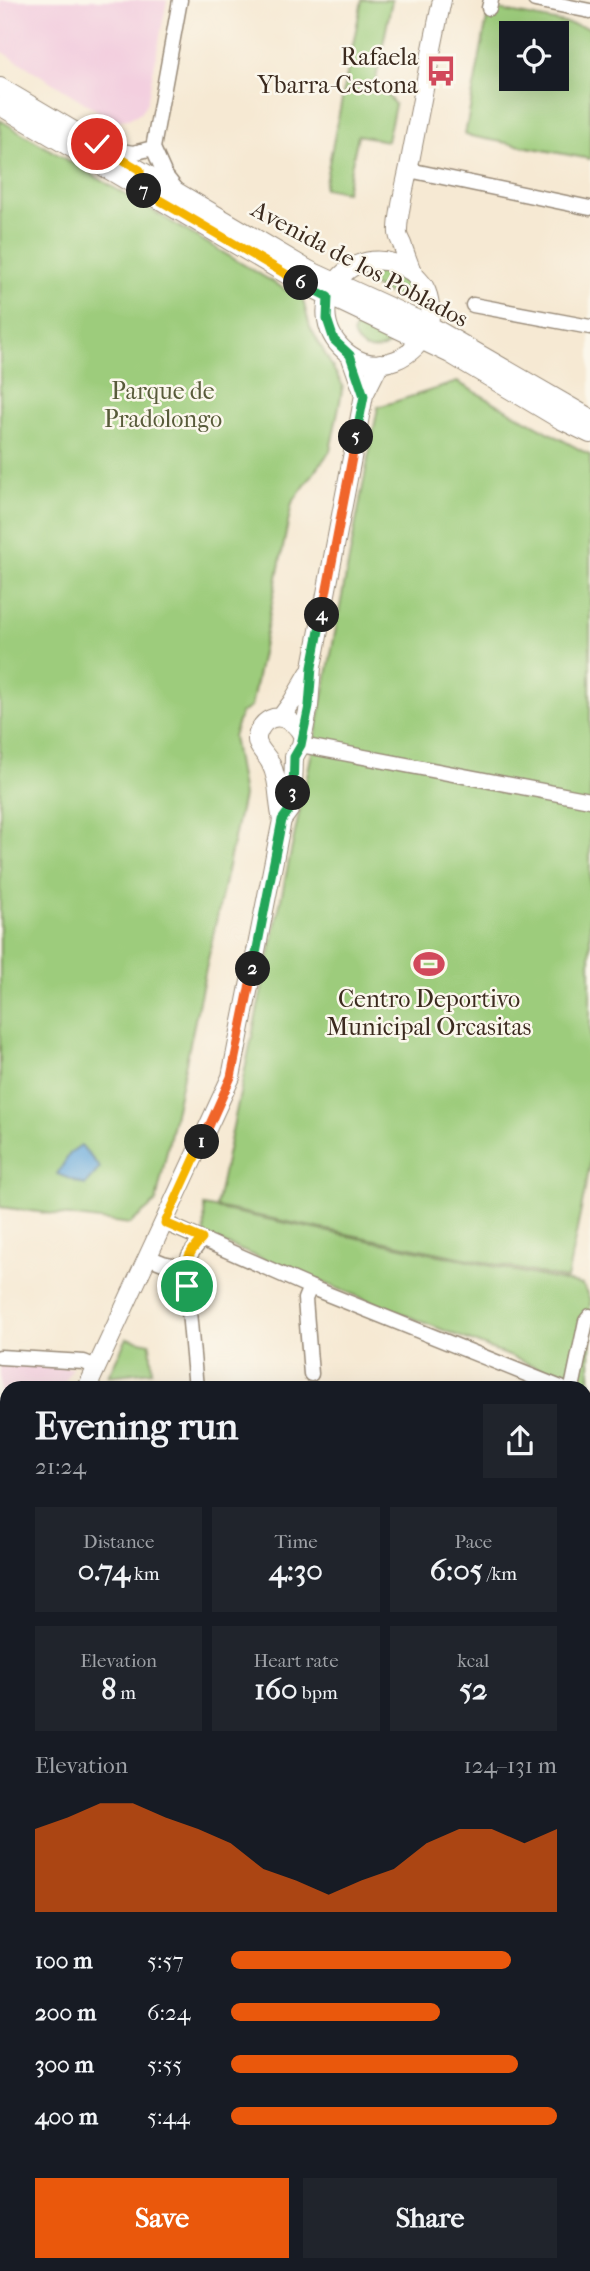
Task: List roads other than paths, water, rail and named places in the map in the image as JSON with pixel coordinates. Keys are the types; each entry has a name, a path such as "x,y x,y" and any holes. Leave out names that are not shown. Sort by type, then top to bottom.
{"main road":[{"path":"412,272 399,264 369,260 350,267 332,289 327,319 334,340 350,355 365,362 380,363 403,356 425,333 430,306 424,287 412,272 397,232 442,0"},
{"name":"Avenida de los Poblados","path":"0,87 97,144 140,179 179,193 309,270 332,289"},
{"name":"Avenida de los Poblados","path":"1,108 140,179 332,289 425,333 590,418"},
{"path":"369,260 397,232"},
{"name":"Avenida de los Poblados","path":"425,333 450,354 561,420 590,434"},
{"path":"350,355 364,396"},
{"path":"90,1381 231,1077 282,820 290,809 299,745 309,706 312,667 364,396 380,363"},
{"path":"281,717 312,667"},
{"path":"269,760 286,761 299,745 298,726 290,720 281,717 267,721 257,738 259,748 269,760 280,790 279,808 282,820"}],"street":[{"path":"140,179 180,0"},
{"path":"535,0 590,11"},
{"path":"97,144 134,153 148,149"},
{"path":"148,149 179,193"},
{"path":"408,170 590,208"},
{"path":"473,305 590,327"},
{"path":"299,745 590,800"},
{"path":"165,1223 310,1287 545,1381"},
{"path":"195,1381 185,1268 189,1255 202,1239"},
{"path":"185,1268 207,1250 225,1250"},
{"path":"148,1257 185,1268"},
{"path":"310,1287 305,1299 311,1374"},
{"path":"573,1381 586,1321 590,1316"},
{"path":"0,1357 84,1362 96,1367"}],"water":[{"path":"81,1145 100,1168 85,1185 57,1174 71,1152"}],"place":[{"name":"Rafaela Ybarra-Cestona","path":"441,71"},
{"name":"Centro Deportivo Municipal Orcasitas","path":"429,964"}],"park label":[{"name":"Parque de Pradolongo","path":"163,405"}]}
